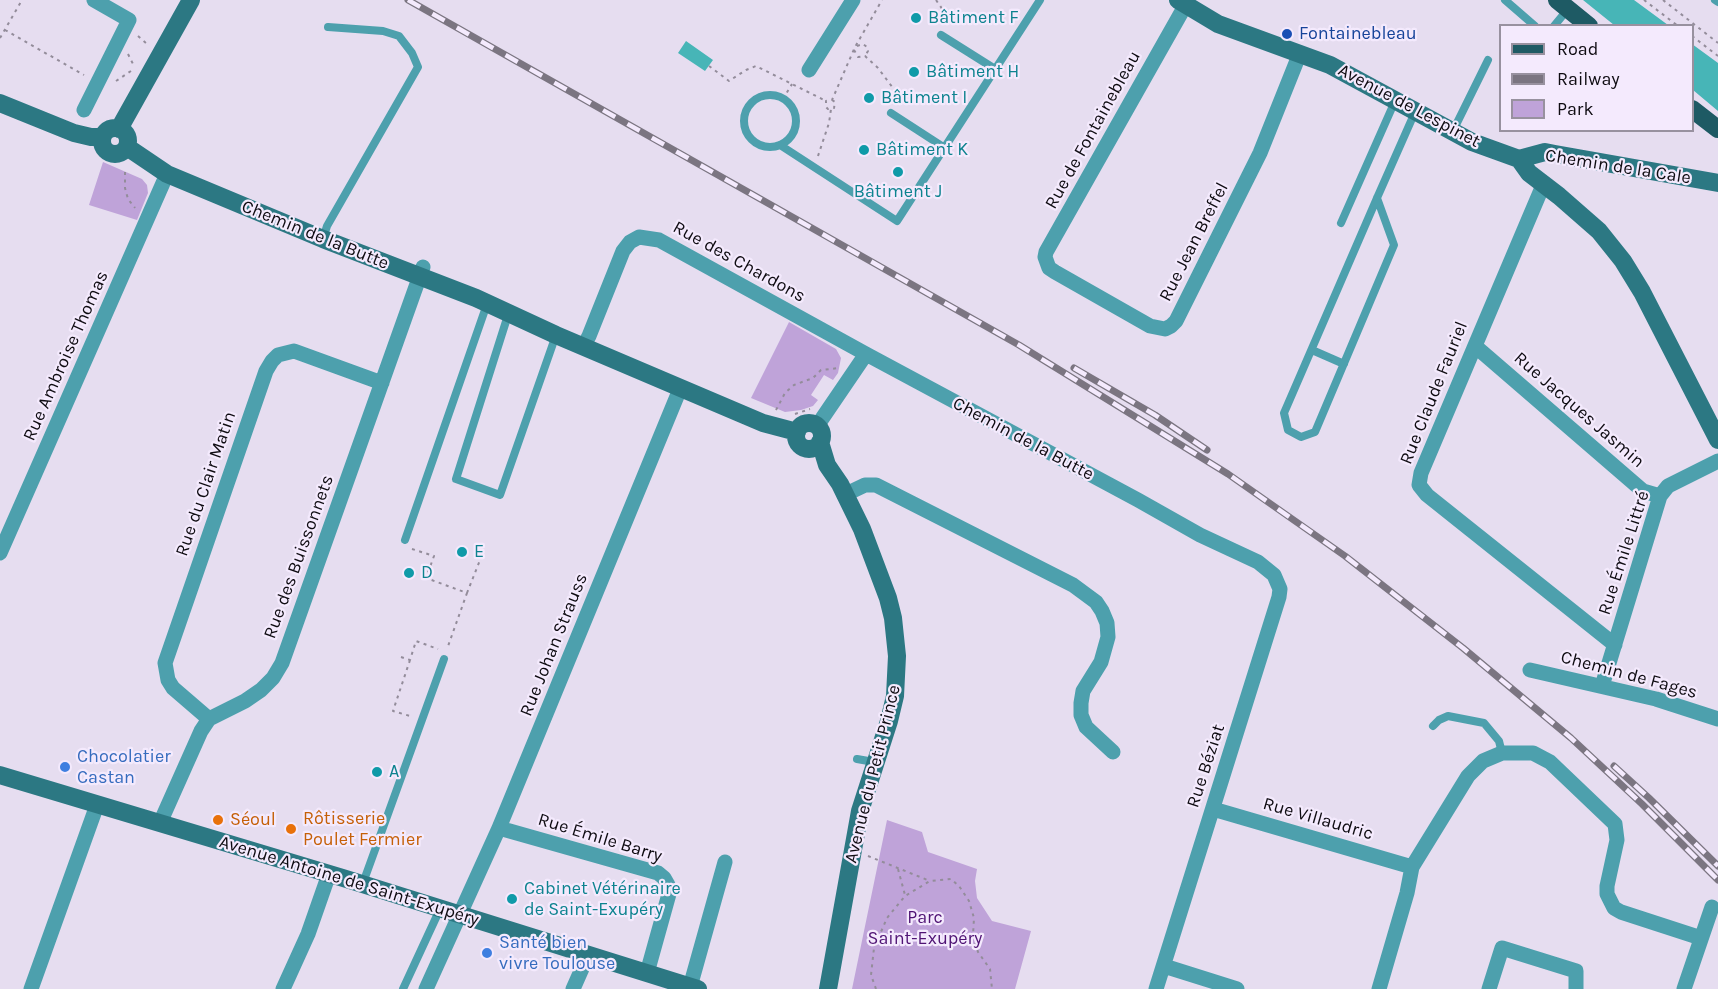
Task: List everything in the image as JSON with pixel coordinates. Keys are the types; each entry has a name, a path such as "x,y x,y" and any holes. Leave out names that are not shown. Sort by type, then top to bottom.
{"main road":[{"path":"1562,4 1587,24"},
{"path":"1694,111 1718,129"}],"street":[{"path":"84,110 104,86 129,20 94,0"},
{"path":"119,129 191,0"},
{"path":"808,70 853,0"},
{"name":"Avenue de Lespinet","path":"1182,3 1218,24 1251,38 1338,68 1472,142 1519,159 1529,173 1544,183 1599,231 1623,261 1642,291 1716,431"},
{"name":"Rue de Fontainebleau","path":"1055,272 1047,264 1046,252 1182,3"},
{"name":"Rue Jean Breffel","path":"1055,272 1150,326 1165,329 1171,326 1176,321 1260,153 1300,53"},
{"path":"0,103 74,133 91,137 102,137 108,130 119,129 127,136 127,147 119,154 110,154 104,149 102,137"},
{"name":"Chemin de la Butte","path":"127,147 167,174 323,239 421,272 508,315 763,423 796,432 805,424 812,423 814,439"},
{"name":"Chemin de la Cale","path":"1519,159 1545,152 1718,183"},
{"name":"Rue Ambroise Thomas","path":"0,553 167,174"},
{"name":"Rue Claude Fauriel","path":"1544,183 1421,473 1419,485 1427,495 1615,645"},
{"name":"Rue des Chardons","path":"583,347 624,251 630,242 639,237 649,237 659,240 866,354"},
{"name":"Rue des Buissonnets","path":"209,719 261,690 273,678 282,663 421,272"},
{"name":"Rue Jacques Jasmin","path":"1475,346 1643,491 1660,496"},
{"name":"Rue du Clair Matin","path":"209,719 173,688 168,680 165,663 266,371 278,355 294,351 382,382"},
{"path":"814,439 866,354"},
{"name":"Chemin de la Butte","path":"866,354 1138,500 1200,536 1258,562"},
{"name":"Rue Johan Strauss","path":"426,989 499,828 680,388"},
{"name":"Avenue du Petit Prince","path":"814,439 862,529 884,588 896,638 897,677 889,721 858,822 828,989"},
{"name":"Rue Émile Littré","path":"1602,686 1660,496 1668,486 1718,461"},
{"path":"844,495 865,485 876,485 1073,585 1091,597 1102,611 1107,623 1108,637 1101,662 1083,691 1080,704 1081,716 1086,727 1113,752"},
{"name":"Rue Béziat","path":"1156,989 1279,597 1280,589 1274,575 1258,562"},
{"name":"Chemin de Fages","path":"1530,670 1656,699 1718,719"},
{"path":"160,823 201,731 209,719"},
{"path":"1378,989 1407,893 1412,867 1475,768 1502,753 1533,753 1550,762 1615,824 1616,850 1606,894 1614,908 1701,939"},
{"name":"Avenue Antoine de Saint-Exupéry","path":"0,775 329,874 694,988"},
{"path":"31,989 97,805"},
{"name":"Rue Villaudric","path":"1213,809 1412,867"},
{"name":"Rue Émile Barry","path":"499,828 658,873 664,878 669,894 647,973"},
{"path":"694,988 725,862"},
{"path":"283,989 308,934 329,874"},
{"path":"1684,989 1712,907"},
{"path":"1490,989 1503,948 1576,971 1576,989"},
{"path":"573,989 588,955"},
{"path":"1164,966 1237,989"}],"lane":[{"path":"780,146 897,221 1040,0"},
{"path":"1505,0 1533,24"},
{"path":"1555,24 1562,4"},
{"path":"323,239 327,226 418,67 412,53 399,36 383,31 328,27"},
{"path":"941,35 995,69"},
{"path":"1453,131 1488,60"},
{"path":"774,95 791,105 795,112 796,128 787,141 780,146 771,147 755,142 749,136 744,122 748,107 759,98 774,95"},
{"path":"1341,223 1396,100"},
{"path":"1377,198 1394,245 1315,432 1301,437 1288,430 1284,413 1312,350 1377,198 1415,111"},
{"path":"891,113 945,148"},
{"path":"405,540 487,304"},
{"path":"508,315 456,479 500,495 556,336"},
{"path":"1312,350 1344,364"},
{"path":"363,885 444,659"},
{"path":"1434,726 1438,720 1448,716 1484,723 1499,741 1502,753"},
{"path":"857,759 876,762"},
{"path":"403,989 440,909"}],"path":[{"path":"0,38 22,0"},
{"path":"832,100 855,46 882,0"},
{"path":"936,0 947,16 938,33 941,35"},
{"path":"1644,0 1675,24"},
{"path":"1663,0 1694,24"},
{"path":"1694,24 1718,43"},
{"path":"5,30 104,86 140,64"},
{"path":"1694,38 1718,56"},
{"path":"855,46 859,44 867,47 868,51 865,56"},
{"path":"855,46 854,50 858,57 865,56"},
{"path":"865,56 878,68 897,95 888,112 891,113"},
{"path":"709,66 729,81 756,66 826,101 832,100"},
{"path":"783,99 792,84"},
{"path":"812,167 829,123 831,109 835,105 832,100"},
{"path":"826,101 826,107 831,109"},
{"path":"125,172 128,199 139,214 147,220"},
{"path":"774,413 785,393 794,385 813,378 821,370 836,368 853,374"},
{"path":"405,540 404,546 434,556 426,578 467,593"},
{"path":"422,720 393,711 416,641 446,652 480,560"},
{"path":"401,657 410,660"},
{"path":"862,853 930,881"},
{"path":"898,869 905,896"},
{"path":"876,989 871,975 874,948 887,918 905,896 930,881 951,879 969,901 974,918 973,935 978,952 990,969 992,989"}],"green space":[{"path":"103,162 142,179 147,185 148,193 137,220 89,205"},
{"path":"789,322 836,349 841,358 838,373 833,380 824,375 811,395 818,400 813,406 785,412 751,398"},
{"name":"Parc Saint-Exupéry","path":"887,820 922,832 928,852 977,869 975,881 977,898 992,921 1031,931 1015,989 852,989"}],"shaded area":[{"path":"1583,0 1634,0 1667,24 1613,24"},
{"path":"686,41 713,60 705,71 678,53"},
{"path":"1694,45 1718,63 1718,111 1694,91"}],"railway":[{"path":"408,0 1019,345 1228,474 1345,556 1463,648 1571,738 1642,804 1718,880"},
{"path":"1074,368 1155,415 1207,450"},
{"path":"1614,766 1718,866"}],"place":[{"name":"Bâtiment F","path":"916,18"},
{"name":"Fontainebleau","path":"1287,34"},
{"name":"Bâtiment H","path":"914,72"},
{"name":"Bâtiment I","path":"869,98"},
{"name":"Bâtiment K","path":"864,150"},
{"name":"Bâtiment J","path":"898,172"},
{"name":"E","path":"462,552"},
{"name":"D","path":"409,573"},
{"name":"Chocolatier Castan","path":"65,767"},
{"name":"A","path":"377,772"},
{"name":"Séoul","path":"218,820"},
{"name":"Rôtisserie Poulet Fermier","path":"291,829"},
{"name":"Cabinet Vétérinaire de Saint-Exupéry","path":"512,899"},
{"name":"Santé bien vivre Toulouse","path":"487,953"}]}
